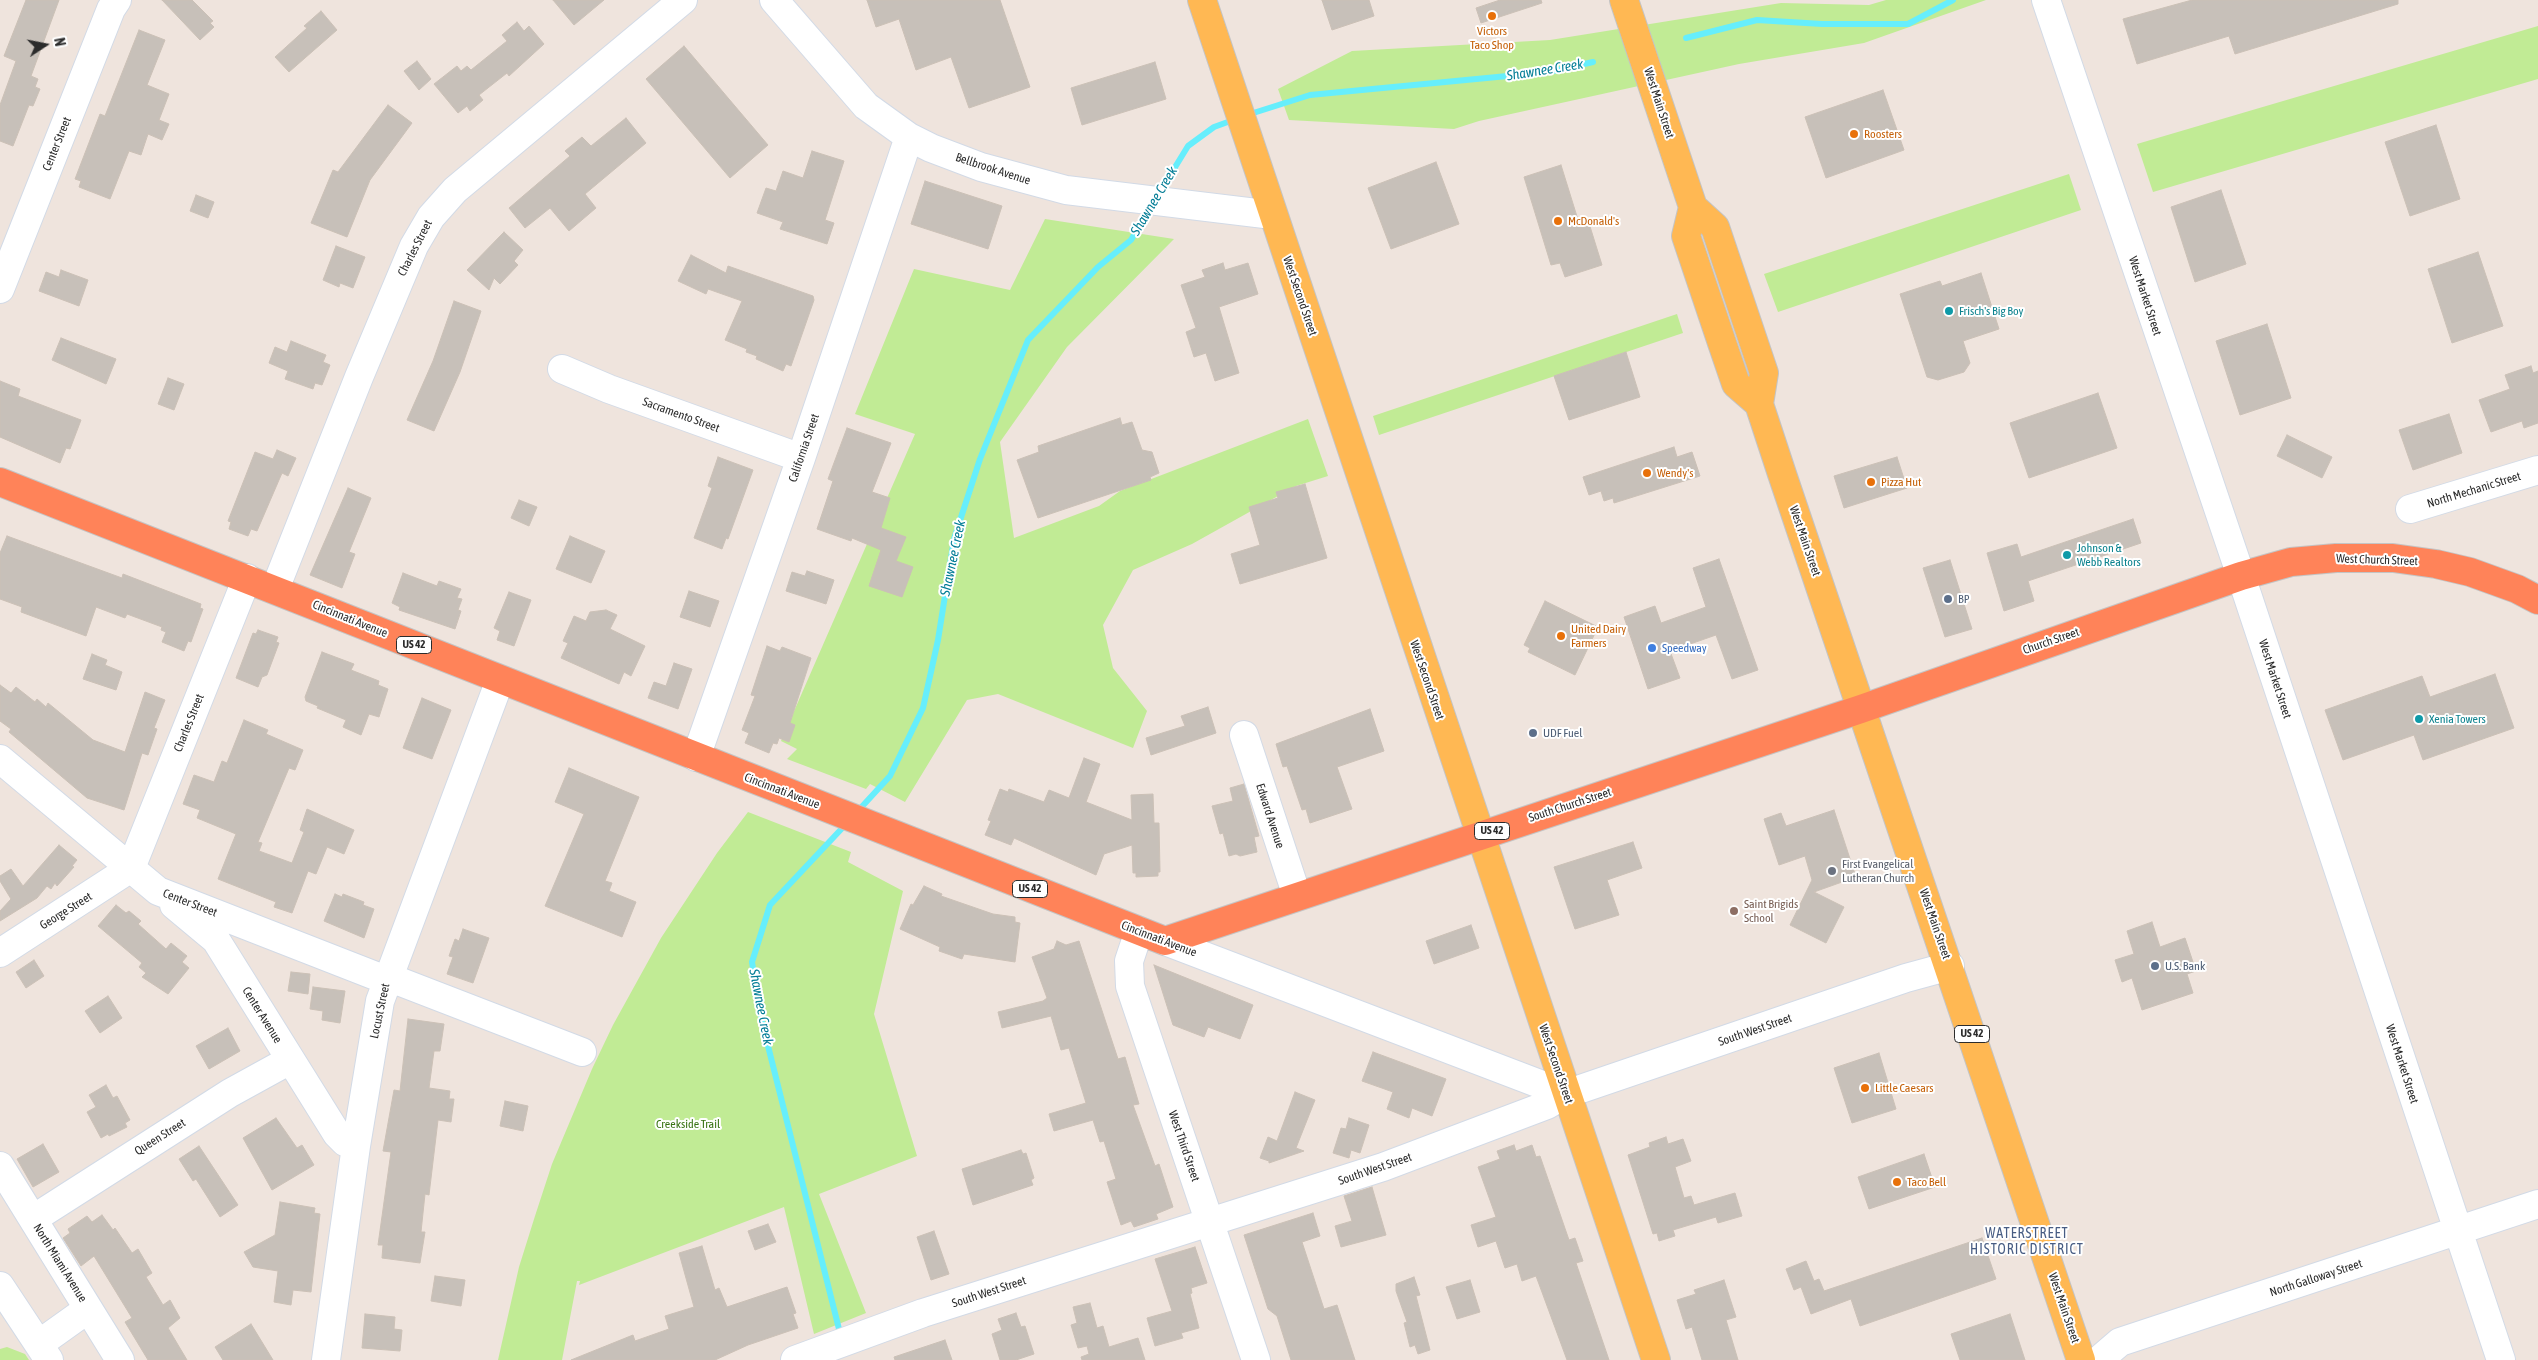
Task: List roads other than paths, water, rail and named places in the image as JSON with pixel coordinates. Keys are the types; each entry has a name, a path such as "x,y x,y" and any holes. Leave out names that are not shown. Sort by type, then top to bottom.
{"highway":[{"name":"Cincinnati Avenue","path":"0,482 275,589 696,757 801,796 827,809 1164,941"},
{"name":"West Church Street","path":"2241,576 2291,562 2336,558 2393,558 2436,564 2470,572 2517,589 2538,600"},
{"name":"Church Street","path":"1862,709 2241,576"},
{"name":"South Church Street","path":"1164,941 1862,709"}],"main road":[{"name":"West Second Street","path":"1202,0 1656,1360"},
{"name":"West Main Street","path":"1624,0 1693,207 1715,227 1764,373 1759,404 1950,966 2028,1207 2081,1360"}],"street":[{"name":"Center Street","path":"0,289 108,18 117,0"},
{"name":"Charles Street","path":"275,589 366,359 414,246 430,217 455,190 683,0"},
{"name":"Bellbrook Avenue","path":"774,0 853,94 881,119 909,137 981,167 1029,182 1066,190 1273,216"},
{"name":"West Market Street","path":"2046,0 2241,576 2501,1360"},
{"name":"California Street","path":"696,757 909,137"},
{"name":"Sacramento Street","path":"562,369 609,389 800,458"},
{"name":"North Mechanic Street","path":"2410,509 2538,470"},
{"name":"Charles Street","path":"132,868 247,578"},
{"name":"Locust Street","path":"326,1360 356,1146 380,1001 386,980 500,680"},
{"name":"Edward Avenue","path":"1244,735 1297,896"},
{"name":"Center Street","path":"0,759 158,891 386,980"},
{"name":"George Street","path":"0,952 132,868"},
{"name":"Center Avenue","path":"158,891 216,940 337,1134 346,1142 356,1146"},
{"name":"West Third Street","path":"1138,931 1129,961 1130,986 1256,1360"},
{"name":"Cincinnati Avenue","path":"1164,941 1566,1094"},
{"name":"South West Street","path":"795,1360 859,1336 1383,1167 1542,1108 1566,1094 1906,978 1950,966"},
{"path":"386,980 393,979 582,1052"},
{"name":"Queen Street","path":"33,1219 230,1093 290,1060"},
{"name":"North Miami Avenue","path":"0,1166 120,1360"},
{"name":"North Galloway Street","path":"2099,1360 2120,1342 2538,1204"},
{"path":"0,1286 44,1352 88,1309"}],"waterway":[{"name":"Shawnee Creek","path":"1686,38 1757,20 1822,24 1908,24 1953,0"},
{"name":"Shawnee Creek","path":"1247,115 1310,95 1549,72 1593,62"},
{"name":"Shawnee Creek","path":"1158,195 1188,146 1214,127 1236,119"},
{"name":"Shawnee Creek","path":"857,812 890,776 923,708 938,640 954,539 980,459 1028,340 1098,267 1131,240 1150,208"},
{"name":"Shawnee Creek","path":"841,1337 762,1022 752,962 770,905 847,823"}],"place":[{"name":"Victors Taco Shop","path":"1492,16"},
{"name":"Roosters","path":"1854,134"},
{"name":"McDonald's","path":"1558,221"},
{"name":"Frisch's Big Boy","path":"1949,311"},
{"name":"Wendy's","path":"1647,473"},
{"name":"Pizza Hut","path":"1871,482"},
{"name":"Johnson & Webb Realtors","path":"2067,555"},
{"name":"BP","path":"1948,599"},
{"name":"United Dairy Farmers","path":"1561,636"},
{"name":"Speedway","path":"1652,648"},
{"name":"Xenia Towers","path":"2419,719"},
{"name":"UDF Fuel","path":"1533,733"},
{"name":"First Evangelical Lutheran Church","path":"1832,871"},
{"name":"Saint Brigids School","path":"1734,911"},
{"name":"U.S. Bank","path":"2155,966"},
{"name":"Little Caesars","path":"1865,1088"},
{"name":"Taco Bell","path":"1897,1182"}],"district":[{"name":"WATERSTREET HISTORIC DISTRICT","path":"2027,1242"}],"park label":[{"name":"Creekside Trail","path":"688,1124"}]}
